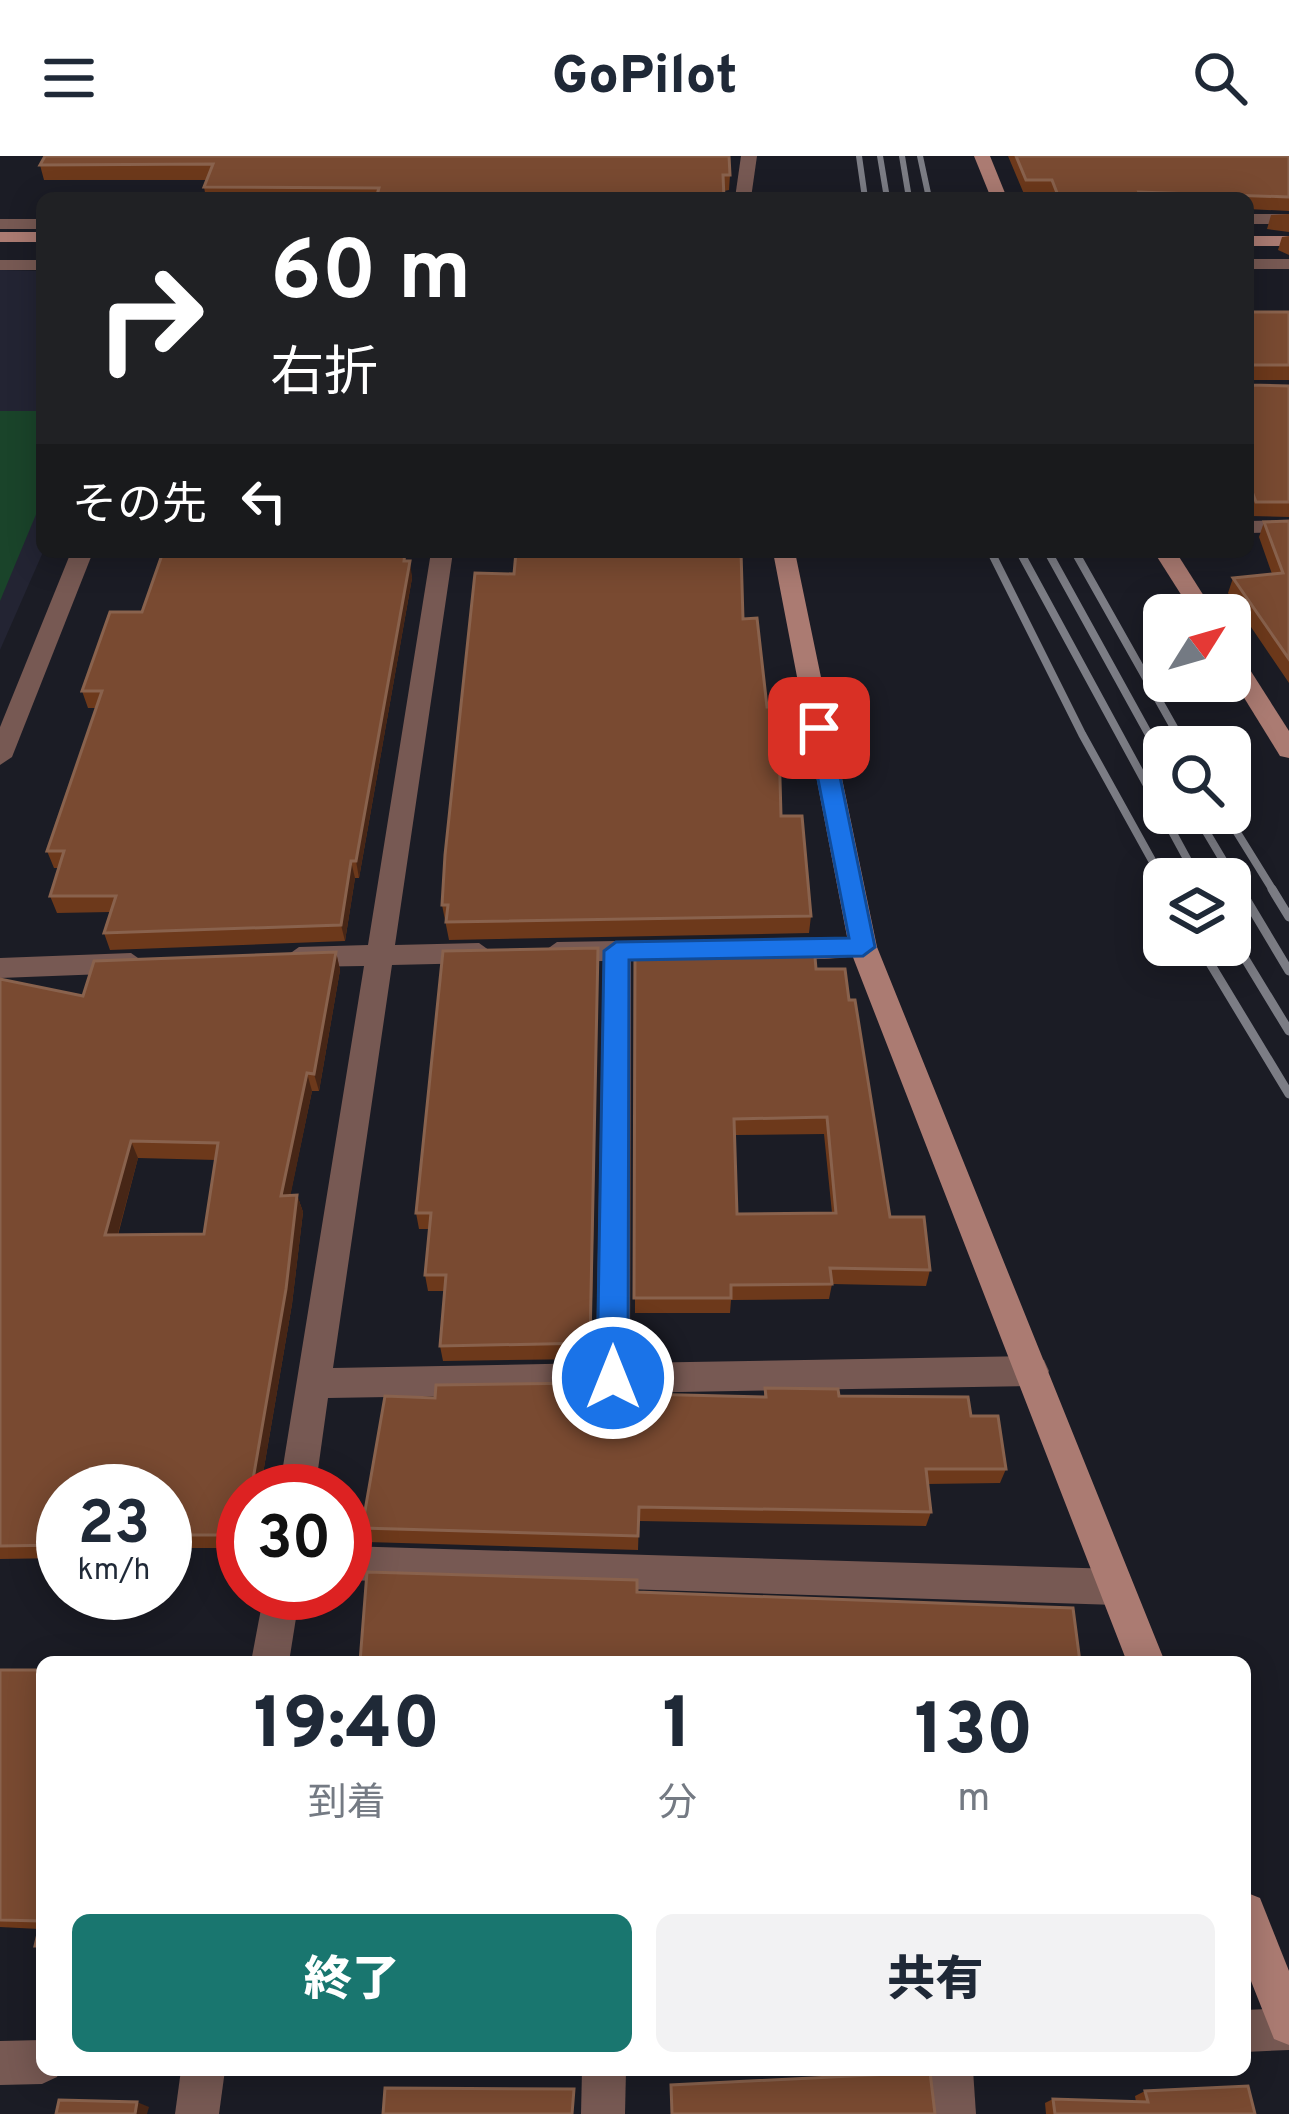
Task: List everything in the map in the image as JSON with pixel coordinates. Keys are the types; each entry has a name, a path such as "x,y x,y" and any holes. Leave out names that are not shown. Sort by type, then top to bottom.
{"street":[{"path":"744,192 749,156"},
{"path":"982,156 997,192"},
{"path":"1254,219 1289,219"},
{"path":"1,233 36,225"},
{"path":"1,233 36,236"},
{"path":"1254,241 1289,241"},
{"path":"1254,264 1289,264"},
{"path":"0,265 36,265"},
{"path":"1254,526 1289,526"},
{"path":"0,757 80,558"},
{"path":"302,1464 441,558"},
{"path":"785,558 863,947 1144,1656"},
{"path":"1170,558 1192,594"},
{"path":"1251,689 1289,750"},
{"path":"751,949 863,947"},
{"path":"259,959 706,950"},
{"path":"613,1378 616,951"},
{"path":"0,968 165,962"},
{"path":"314,1383 1032,1371"},
{"path":"372,1564 1116,1587"},
{"path":"271,1656 277,1620"},
{"path":"1251,1928 1289,2027 1251,2030"},
{"path":"0,2063 36,2062"},
{"path":"197,2114 202,2076"},
{"path":"604,2076 604,2114"},
{"path":"951,2076 954,2114"}],"shaded area":[{"path":"0,270 36,271 36,558 40,558 0,650"}],"green space":[{"path":"0,411 36,411 36,514 0,601"}],"building":[{"path":"45,156 729,156 730,175 723,175 724,192 378,192 379,188 204,187 213,164 40,165"},
{"path":"1016,156 1289,156 1289,197 1254,196 1254,192 1057,192 1052,180 1026,180"},
{"path":"1254,312 1289,312 1289,365 1254,365"},
{"path":"1254,385 1289,386 1289,502 1256,502"},
{"path":"1289,521 1289,659 1251,604 1251,594 1244,594 1233,578 1283,573 1264,522"},
{"path":"161,558 410,561 341,925 104,933 116,896 50,896 64,851 47,851 102,691 82,691 110,612 142,612"},
{"path":"515,558 741,558 743,619 757,618 767,707 778,707 781,816 802,816 811,916 446,922 448,905 442,905 445,855 475,573 514,574"},
{"path":"814,945 816,969 845,969 849,1000 855,1000 890,1217 924,1217 930,1270 830,1268 832,1284 731,1285 731,1298 634,1298 635,948","holes":["827,1117 836,1213 737,1214 734,1119"]},
{"path":"598,948 590,1343 440,1346 446,1275 425,1275 431,1213 416,1213 443,951"},
{"path":"336,952 314,1074 307,1073 281,1196 297,1195 256,1464 216,1464 216,1535 192,1535 192,1464 36,1464 36,1545 0,1546 0,979 83,996 94,961","holes":["131,1141 218,1143 204,1234 105,1235"]},
{"path":"590,1383 590,1389 601,1393 766,1397 765,1388 838,1389 839,1396 968,1397 971,1416 998,1416 1006,1469 926,1469 931,1512 639,1507 638,1536 372,1528 372,1471 385,1396 435,1398 436,1385"},
{"path":"372,1572 637,1580 637,1592 1073,1608 1079,1656 360,1656 363,1620 372,1620"},
{"path":"0,1670 36,1670 36,1921 0,1920"},
{"path":"930,2076 935,2114 672,2114 671,2085"},
{"path":"1248,2086 1255,2114 1055,2114 1053,2099 1148,2102 1145,2091"},
{"path":"385,2088 574,2089 572,2114 383,2114"},
{"path":"59,2100 137,2102 135,2114 56,2114"}],"railway":[{"path":"859,156 864,192"},
{"path":"880,156 886,192"},
{"path":"902,156 908,192"},
{"path":"920,156 928,192"},
{"path":"994,558 1151,858"},
{"path":"1023,558 1187,858"},
{"path":"1051,558 1144,726"},
{"path":"1078,558 1173,726"},
{"path":"1207,834 1222,858"},
{"path":"1238,834 1274,892"},
{"path":"1272,889 1289,917"},
{"path":"1251,907 1289,971"},
{"path":"1212,966 1289,1094"},
{"path":"1249,966 1289,1031"}],"route":[{"path":"613,1378 616,951 863,947 819,728"}]}
